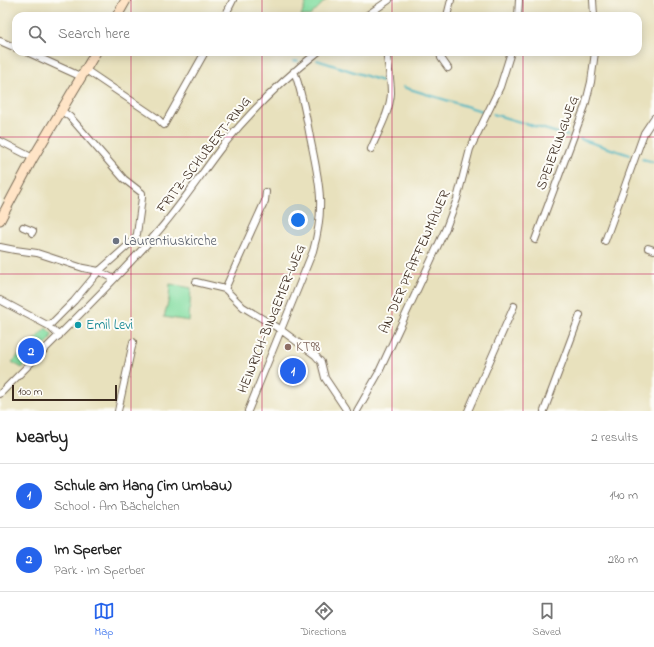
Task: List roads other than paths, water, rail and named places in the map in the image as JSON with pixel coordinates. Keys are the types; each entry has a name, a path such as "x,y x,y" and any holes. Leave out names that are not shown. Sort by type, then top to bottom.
{"street":[{"path":"119,12 126,0"},
{"path":"227,12 233,0"},
{"path":"377,12 389,0"},
{"path":"448,12 451,0"},
{"path":"518,12 519,0"},
{"path":"593,0 594,12"},
{"path":"0,41 12,46"},
{"path":"38,56 84,73 157,118 164,125 203,56"},
{"path":"0,220 2,209 94,56"},
{"name":"FRITZ-SCHUBERT-RING","path":"0,394 59,336 146,245 174,212 222,147 265,98 294,71 313,56"},
{"path":"371,150 388,106 391,94 387,56"},
{"path":"441,56 448,68"},
{"name":"AN DER PFAFFENMAUER","path":"357,411 378,374 446,228 457,200 470,149 500,87 510,56"},
{"name":"SPEIERLINGWEG","path":"535,240 585,106 591,82 594,56"},
{"name":"HEINRICH-BINGEMER-WEG","path":"248,411 313,251 319,232 321,215 320,189 304,104 294,71"},
{"path":"48,326 74,301 99,271 134,240 137,234 142,193 124,179 62,111"},
{"path":"605,241 644,133 654,118"},
{"path":"0,141 33,158"},
{"path":"225,289 265,201 266,192"},
{"path":"22,227 33,231 32,233"},
{"path":"0,247 38,253 83,268 99,271 114,279"},
{"path":"196,282 225,289 243,306 281,330 319,358 325,378 347,411"},
{"path":"0,300 48,326 59,336"},
{"path":"468,411 514,306"},
{"path":"544,411 580,315"},
{"path":"118,411 133,342"}],"waterway":[{"path":"317,60 382,81"},
{"path":"293,61 298,61"},
{"path":"403,87 482,111"},
{"path":"493,114 568,136"},
{"path":"580,139 630,155"},
{"path":"642,159 654,162"}],"place":[{"name":"Laurentiuskirche","path":"116,241"},
{"name":"Emil Levi","path":"78,325"},
{"name":"KT98","path":"288,347"},
{"name":"Im Sperber","path":"31,351"},
{"name":"Schule am Hang (im Umbau)","path":"293,371"}]}
